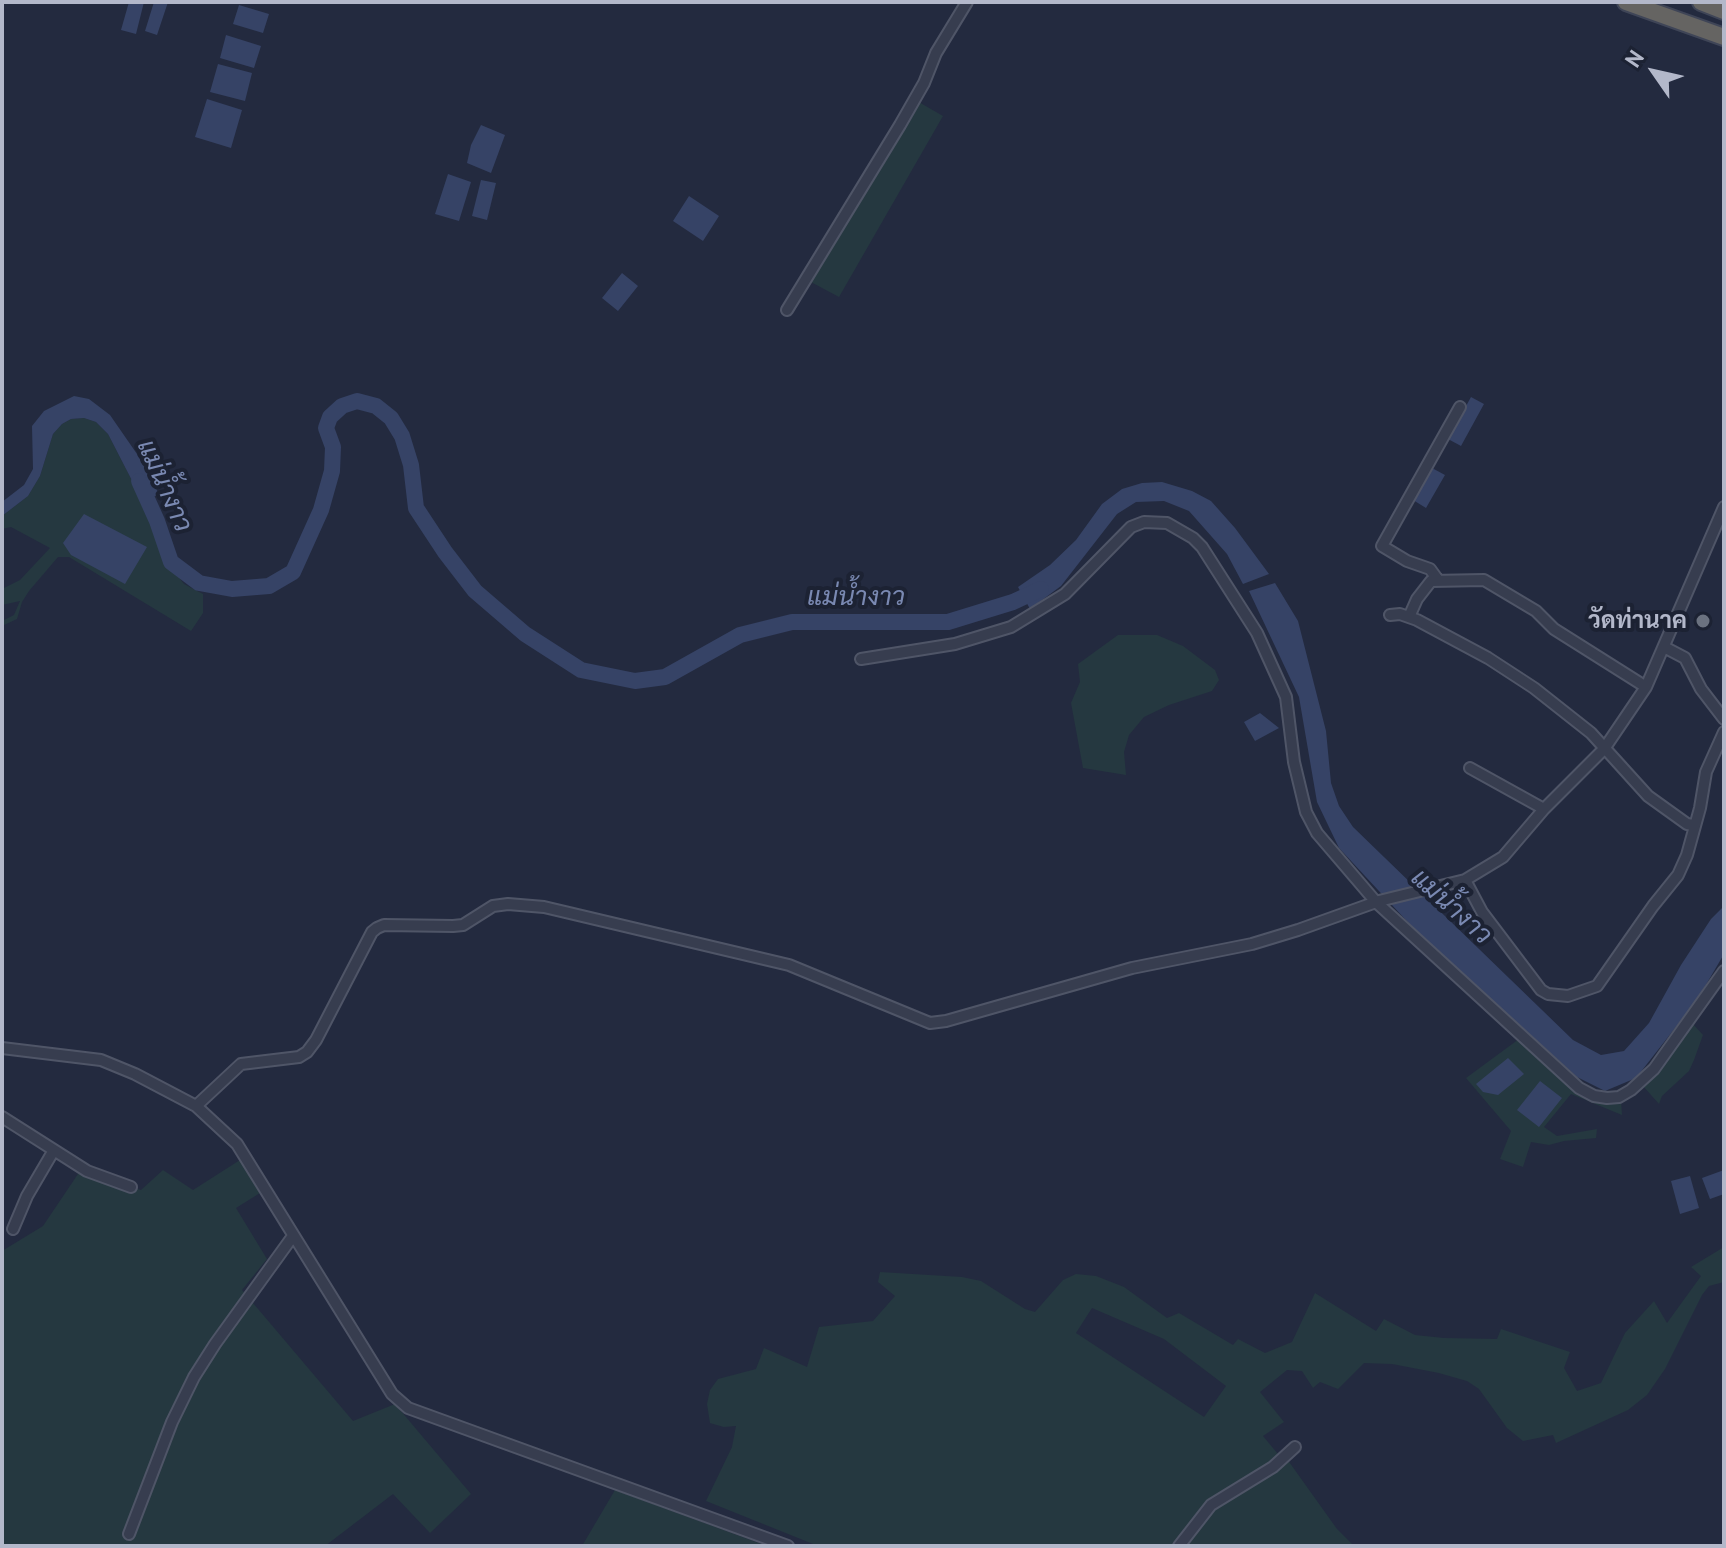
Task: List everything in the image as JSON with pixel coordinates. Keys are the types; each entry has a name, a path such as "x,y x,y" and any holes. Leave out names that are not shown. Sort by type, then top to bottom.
{"highway":[{"path":"1626,2 1724,37"},
{"path":"1701,2 1724,11"}],"street":[{"path":"787,310 900,125 924,83 936,53 967,2"},
{"path":"1438,580 1430,569 1407,561 1382,546 1460,407"},
{"path":"196,1106 241,1064 299,1057 307,1052 372,932 384,925 463,925 493,906 544,907 789,965 930,1023 1132,968 1252,944 1377,901 1465,880 1503,857 1544,809 1604,749 1646,687 1724,507"},
{"path":"861,659 955,644 1011,627 1065,594 1131,527 1144,522 1167,523 1202,547 1257,633 1286,697 1294,762 1310,820 1317,833 1377,901 1579,1088 1594,1096 1619,1097 1631,1090 1654,1069 1724,971"},
{"path":"1409,617 1431,581 1484,580 1536,611 1554,629 1646,687"},
{"path":"1390,615 1409,617 1488,658 1534,688 1591,733 1648,796 1687,824 1693,825"},
{"path":"1664,647 1685,658 1701,689 1724,719"},
{"path":"1465,880 1482,912 1541,990 1568,996 1597,986 1678,875 1700,808 1706,772 1724,732"},
{"path":"1470,768 1544,809"},
{"path":"2,1048 101,1060 196,1106 237,1144 392,1394 408,1408 788,1546"},
{"path":"2,1117 94,1175 131,1187"},
{"path":"13,1229 27,1196 54,1150"},
{"path":"129,1534 172,1422 194,1377 293,1236"},
{"path":"1179,1546 1211,1505 1273,1467 1295,1447"}],"shaded area":[{"path":"917,101 943,116 839,297 809,281"},
{"path":"84,418 96,422 108,434 143,502 167,562 184,584 203,594 203,613 191,631 69,557 58,557 29,591 17,619 2,626 2,621 14,615 20,601 2,605 2,589 20,580 50,548 11,527 2,529 2,516 28,496 40,476 53,434 71,419"},
{"path":"1118,635 1157,635 1183,646 1215,670 1219,680 1212,691 1144,717 1129,735 1124,752 1126,775 1083,768 1071,703 1080,682 1078,664"},
{"path":"1692,1023 1703,1035 1694,1060 1689,1071 1662,1096 1659,1104 1643,1086"},
{"path":"1519,1039 1572,1088 1621,1100 1622,1115 1571,1094 1544,1127 1557,1136 1597,1129 1596,1138 1549,1145 1531,1142 1523,1167 1500,1159 1511,1131 1466,1078"},
{"path":"240,1160 260,1193 236,1208 267,1259 242,1290 353,1421 395,1404 471,1494 430,1533 393,1494 325,1546 2,1546 2,1251 43,1226 80,1171 141,1190 163,1170 193,1190"},
{"path":"1724,1247 1724,1282 1709,1286 1702,1295 1665,1369 1647,1395 1628,1410 1556,1443 1553,1435 1523,1441 1507,1428 1479,1389 1467,1381 1392,1364 1364,1363 1338,1389 1320,1382 1313,1388 1302,1371 1287,1370 1260,1392 1284,1422 1263,1436 1278,1454 1282,1452 1337,1529 1354,1546 818,1546 706,1501 732,1447 736,1426 710,1423 707,1404 710,1390 718,1379 756,1369 764,1348 807,1367 819,1327 873,1321 895,1296 878,1282 880,1272 981,1281 1035,1312 1063,1280 1076,1274 1096,1276 1124,1287 1167,1318 1179,1313 1233,1345 1238,1339 1265,1353 1292,1342 1315,1293 1376,1331 1384,1319 1415,1335 1444,1338 1497,1339 1501,1329 1570,1352 1564,1368 1577,1391 1601,1383 1625,1333 1654,1301 1667,1323 1701,1276 1691,1267","holes":["1092,1308 1164,1339 1226,1386 1204,1417 1076,1333"]},
{"path":"615,1490 767,1546 582,1546"}],"water":[{"path":"129,2 144,2 136,34 121,30"},
{"path":"154,2 168,2 157,35 145,31"},
{"path":"239,5 269,14 263,33 233,24"},
{"path":"226,35 261,46 254,68 220,58"},
{"path":"218,64 252,73 245,101 210,92"},
{"path":"207,99 242,110 231,148 195,137"},
{"path":"481,125 505,135 491,173 467,163 471,145"},
{"path":"448,174 471,182 459,221 435,214"},
{"path":"481,180 496,183 487,220 472,216"},
{"path":"689,196 719,216 703,241 673,221"},
{"path":"622,273 638,286 618,311 602,298"},
{"path":"74,396 89,399 110,415 159,494 143,502 108,434 96,422 84,418 71,419 53,434 40,476 28,496 2,516 2,502 24,485 33,469 32,426 44,411"},
{"path":"1471,397 1484,404 1461,446 1448,439"},
{"path":"1432,468 1445,475 1426,508 1413,500"},
{"path":"1162,482 1192,491 1211,501 1269,574 1243,584 1227,554 1189,511 1164,501 1136,502 1117,514 1061,586 1030,609 1018,587 1050,565 1076,540 1102,504 1122,489 1142,483"},
{"path":"84,514 147,547 125,584 71,555 63,543"},
{"path":"1275,583 1298,621 1326,731 1331,783 1339,806 1353,827 1573,1040 1601,1055 1624,1051 1649,1023 1681,965 1711,919 1724,906 1724,954 1697,1000 1636,1078 1605,1091 1577,1077 1417,932 1339,848 1317,802 1299,697 1249,591"},
{"path":"1260,713 1279,728 1255,741 1244,722"},
{"path":"1508,1058 1524,1074 1498,1095 1483,1092 1476,1084"},
{"path":"1540,1081 1562,1098 1539,1127 1517,1110"},
{"path":"1724,1170 1724,1194 1710,1199 1702,1178"},
{"path":"1690,1176 1699,1208 1680,1214 1671,1181"}],"waterway":[{"name":"แม่น้ำงาว","path":"139,481 171,562 199,583 232,589 269,586 293,572 321,510 332,471 333,447 326,428 330,417 342,406 357,401 376,406 391,418 402,436 411,465 416,508 475,591 525,634 581,670 635,681 665,677 740,635 792,622 948,622 1013,602 1041,589"}],"place":[{"name":"วัดท่านาค","path":"1703,621"}]}
